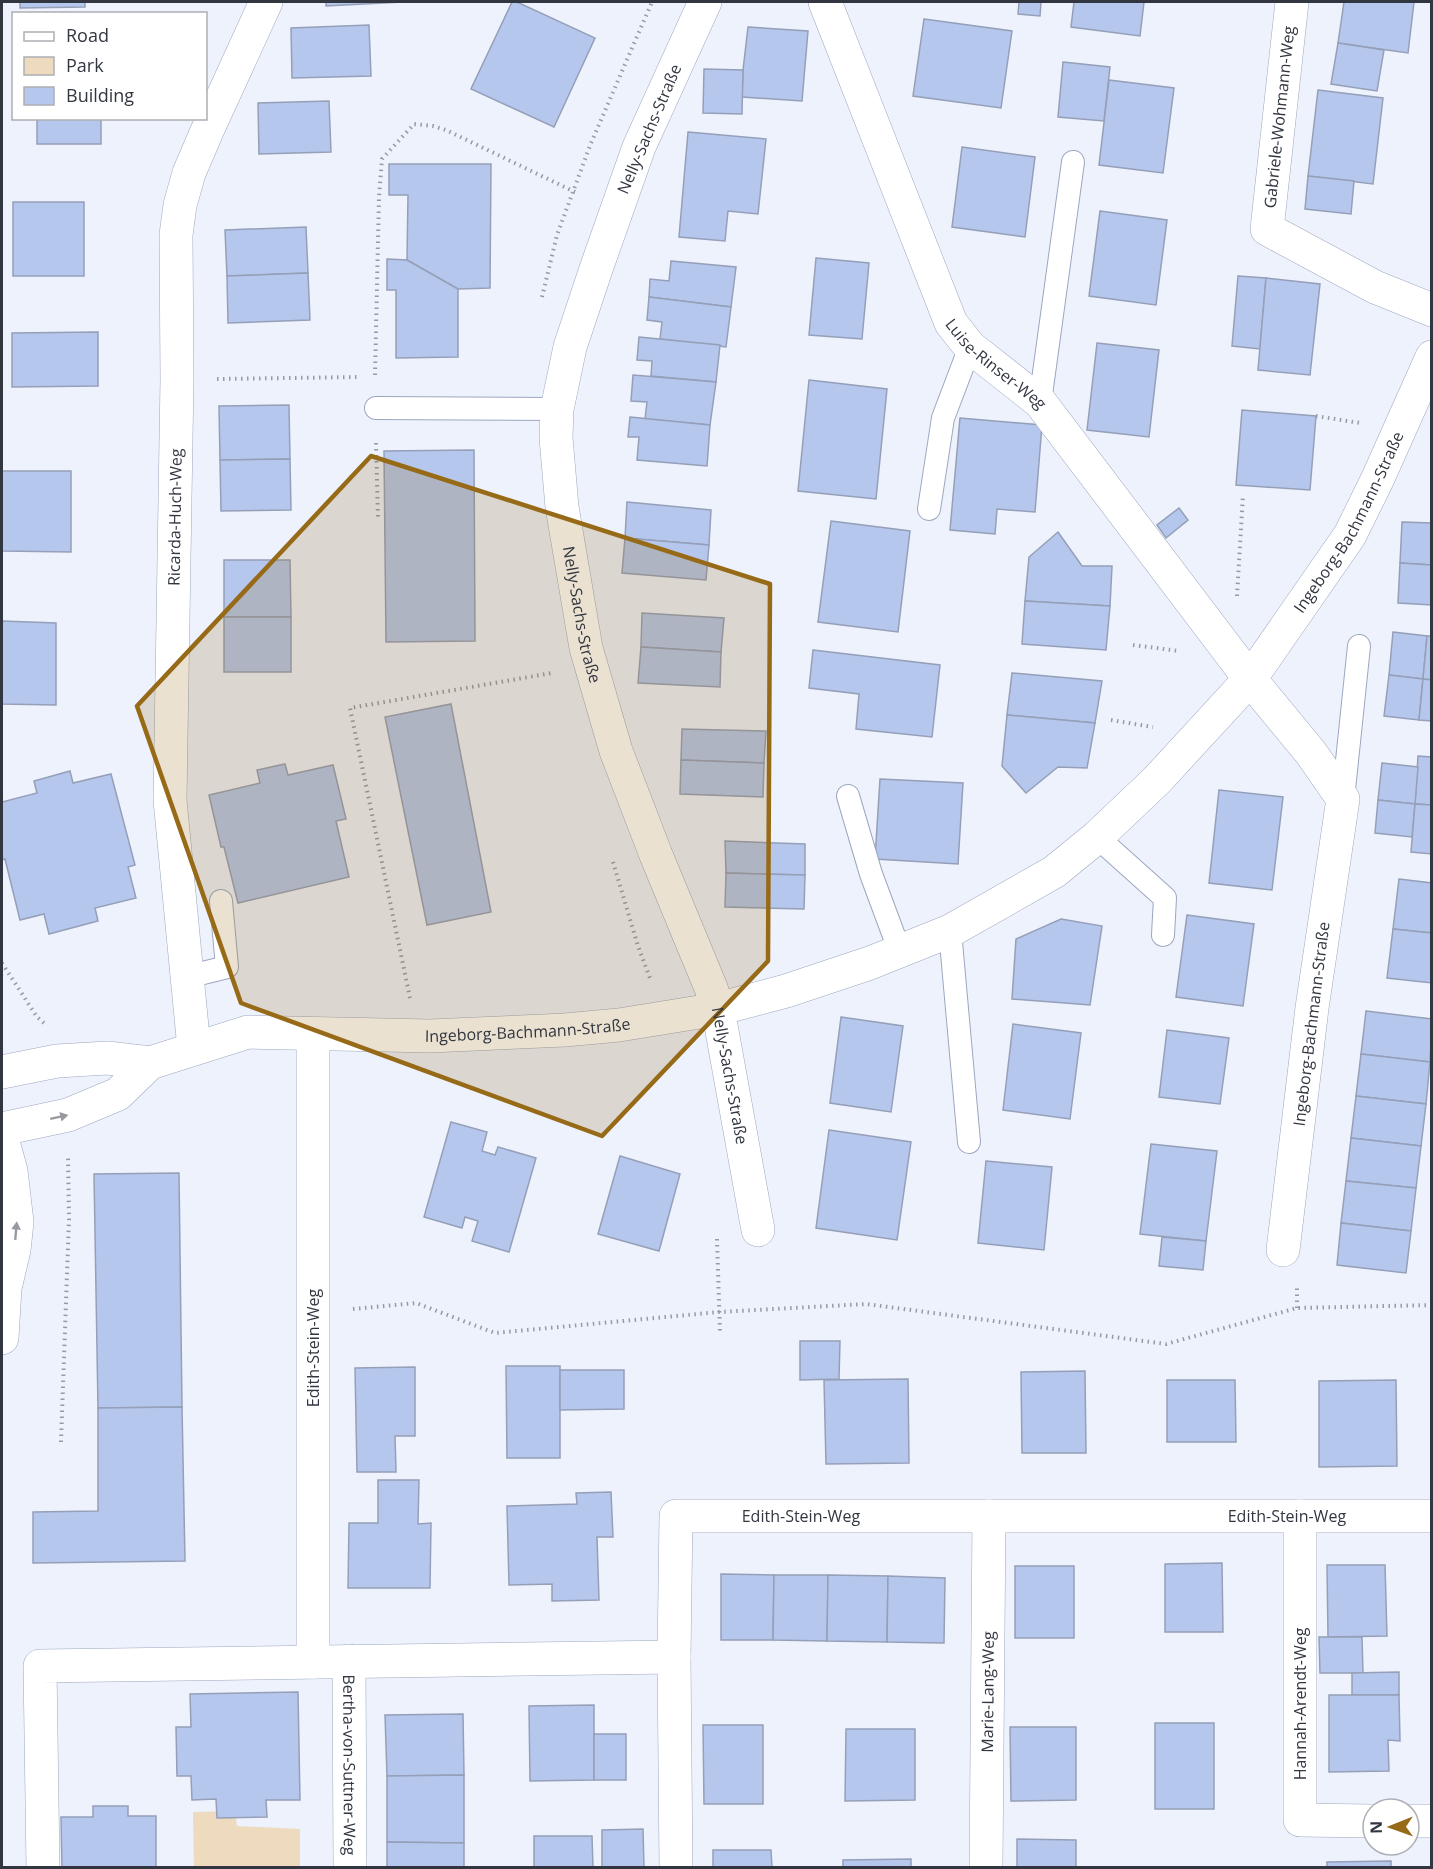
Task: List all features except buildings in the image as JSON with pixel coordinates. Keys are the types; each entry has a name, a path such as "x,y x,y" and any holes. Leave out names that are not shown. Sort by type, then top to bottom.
{"street":[{"name":"Ricarda-Huch-Weg","path":"194,1048 170,800 177,379 176,235 180,205 189,174 266,2"},
{"name":"Nelly-Sachs-Straße","path":"705,2 639,147 616,212 570,347 557,409 556,438 562,507 586,648 616,751 718,1009 758,1230"},
{"name":"Luise-Rinser-Weg","path":"825,2 951,323 970,346 1040,402 1242,668"},
{"name":"Gabriele-Wohmann-Weg","path":"1292,2 1267,229 1375,287 1431,310"},
{"name":"Ingeborg-Bachmann-Straße","path":"2,1129 68,1115 118,1094 150,1063 248,1032 430,1036 565,1030 619,1025 718,1009 786,991 900,952 950,931 1054,872 1097,837 1157,780 1242,668 1350,535 1378,478 1431,357"},
{"path":"1242,668 1311,753 1343,798"},
{"name":"Ingeborg-Bachmann-Straße","path":"1283,1250 1312,1008 1343,798"},
{"name":"Edith-Stein-Weg","path":"313,1034 313,1662"},
{"name":"Ingeborg-Bachmann-Straße","path":"2,1072 57,1061 107,1058 150,1063"},
{"path":"2,1138 11,1171 17,1222 14,1250 3,1285 2,1338"},
{"name":"Edith-Stein-Weg","path":"674,1658 675,1516 1431,1516"},
{"name":"Marie-Lang-Weg","path":"986,1868 989,1516"},
{"name":"Hannah-Arendt-Weg","path":"1300,1516 1300,1820 1361,1821"},
{"path":"43,1868 40,1666 674,1658 676,1868"},
{"name":"Bertha-von-Suttner-Weg","path":"349,1661 350,1868"}],"lane":[{"path":"1040,402 1073,162"},
{"path":"929,509 943,418 970,346"},
{"path":"376,408 557,409"},
{"name":"Ingeborg-Bachmann-Straße","path":"1343,798 1359,646"},
{"path":"848,796 871,874 900,952"},
{"path":"1097,837 1165,898 1163,935"},
{"path":"187,977 227,967 221,901"},
{"path":"950,931 969,1142"}],"path":[{"path":"375,377 382,159 414,124 446,130 616,212"},
{"path":"177,379 363,377"},
{"path":"376,408 378,519"},
{"path":"1242,668 1243,495"},
{"path":"411,999 351,708 552,673"},
{"path":"2,963 37,1017 47,1026"},
{"path":"61,1442 69,1219 68,1151"},
{"path":"313,1313 416,1303 495,1333 719,1312 866,1304 1166,1344 1297,1308 1431,1305"},
{"path":"719,1312 720,1333"}],"highlighted area":[{"path":"371,456 770,584 768,961 602,1136 241,1003 137,706"}],"green space":[{"path":"235,1811 237,1826 300,1829 300,1867 194,1867 193,1812"}]}
